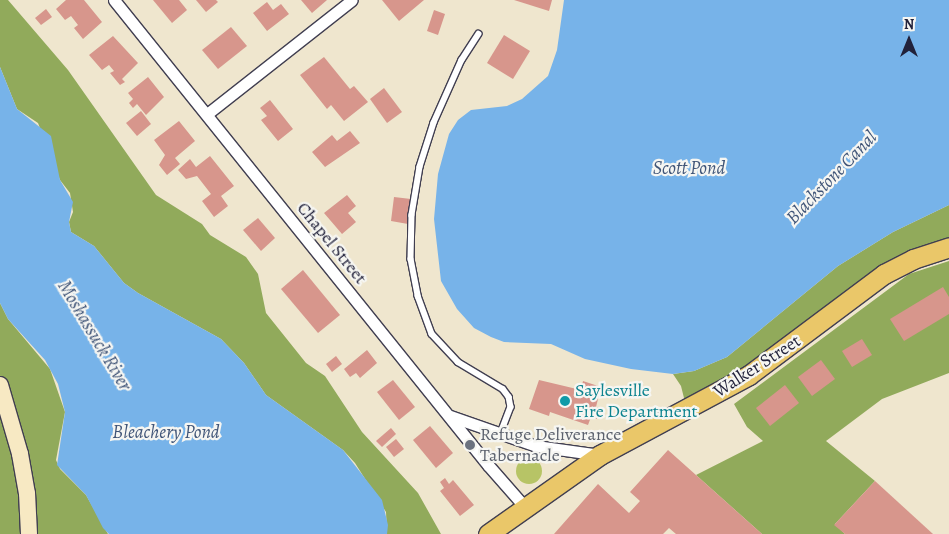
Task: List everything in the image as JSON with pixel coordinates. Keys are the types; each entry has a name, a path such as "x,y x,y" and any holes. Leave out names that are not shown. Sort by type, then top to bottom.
{"main road":[{"name":"Walker Street","path":"488,534 524,506 600,455 749,375 898,266 949,247"},
{"path":"0,385 20,454 29,534"}],"street":[{"name":"Chapel Street","path":"114,0 488,465 524,506"},
{"path":"207,114 352,0"},
{"path":"450,416 536,446 600,455"}],"lane":[{"path":"479,34 462,60 428,140 412,215 411,259 418,296 432,334 458,362 504,389 509,397 511,407 501,433"}],"green space":[{"path":"0,0 8,0 68,70 156,195 202,224 210,235 246,257 258,274 266,313 306,363 325,376 362,432 418,493 441,534 387,534 386,512 355,463 343,450 266,395 244,363 221,339 138,293 124,283 94,246 71,232 69,222 73,212 70,193 60,180 38,123 17,109 0,67"},
{"path":"949,205 949,251 907,266 688,414 681,386 673,374 694,371 727,357 838,266 893,232"},
{"path":"949,261 949,373 882,399 826,441 875,481 835,524 845,534 762,534 696,475 763,441 747,427 734,404 909,274"},
{"path":"0,303 8,319 50,369 65,412 56,460 60,469 86,495 108,534 0,534"},
{"path":"529,458 538,462 542,471 538,480 529,484 520,480 516,471 520,462"}],"water":[{"name":"Scott Pond","path":"564,0 949,0 949,205 893,232 838,266 727,357 694,371 673,374 631,369 585,359 551,344 504,342 474,328 457,309 441,281 434,219 438,174 449,134 458,120 471,110 507,106 522,99 548,76 557,50"},
{"name":"Bleachery Pond","path":"0,67 17,109 51,136 60,180 73,202 69,222 71,232 94,246 124,283 138,293 221,339 244,363 266,395 343,450 382,500 388,525 387,534 109,534 103,528 86,495 57,465 65,412 58,384 45,360 8,319 0,303"}],"building":[{"path":"66,0 84,0 102,22 83,39 74,28 78,25 71,16 65,20 56,9"},
{"path":"153,0 179,0 187,10 172,23"},
{"path":"196,0 216,0 218,2 206,12"},
{"path":"301,0 327,0 312,13"},
{"path":"382,0 424,0 399,21"},
{"path":"514,0 552,0 549,11"},
{"path":"267,2 273,10 281,4 289,14 267,31 253,13"},
{"path":"46,9 52,17 41,25 35,18"},
{"path":"434,10 445,14 438,35 427,31"},
{"path":"231,27 247,46 218,69 202,50"},
{"path":"504,35 530,51 513,79 487,63"},
{"path":"113,36 138,63 122,79 125,82 120,85 110,73 114,71 109,65 102,70 89,55"},
{"path":"324,57 350,89 354,86 368,102 344,121 331,105 327,109 300,75"},
{"path":"148,77 164,97 146,115 137,104 133,108 129,103 133,99 128,93"},
{"path":"384,88 402,112 387,123 370,99"},
{"path":"270,100 293,129 278,141 261,120 267,116 260,108"},
{"path":"141,111 151,124 137,136 126,123"},
{"path":"179,121 195,141 175,158 180,164 167,175 159,165 165,155 154,140"},
{"path":"350,131 360,143 325,167 312,152 332,135 337,141"},
{"path":"210,156 234,186 221,196 228,206 214,217 202,201 211,194 197,176 186,179 178,170 190,159 196,167"},
{"path":"347,195 356,206 348,213 356,222 342,234 324,213"},
{"path":"394,197 411,199 408,224 391,221"},
{"path":"258,218 275,238 261,251 243,230"},
{"path":"303,270 340,315 318,333 281,289"},
{"path":"943,287 949,297 949,314 904,341 890,319"},
{"path":"862,339 872,355 852,367 842,351"},
{"path":"367,350 377,363 360,378 356,373 350,377 344,369"},
{"path":"336,356 342,364 332,372 326,364"},
{"path":"821,360 835,379 812,396 798,377"},
{"path":"393,380 415,407 399,420 377,392"},
{"name":"Saylesville Fire Department","path":"539,380 581,390 583,381 601,387 596,407 601,408 597,419 591,417 588,425 550,412 549,416 529,409"},
{"path":"785,385 799,403 770,426 756,408"},
{"path":"430,426 453,453 436,468 413,440"},
{"path":"391,428 396,434 382,447 376,441"},
{"path":"396,439 404,449 394,457 386,447"},
{"path":"668,450 762,534 676,534 669,528 663,534 554,534 598,484 629,513 640,501 630,492"},
{"path":"445,478 449,484 453,480 474,505 460,516 440,491 444,488 440,482"},
{"path":"875,481 933,534 845,534 834,525"}],"place":[{"name":"Saylesville Fire Department","path":"565,401"},
{"name":"Refuge Deliverance Tabernacle","path":"470,445"}],"water label":[{"name":"Blackstone Canal","path":"832,178"},
{"name":"Moshassuck River","path":"94,336"}]}
